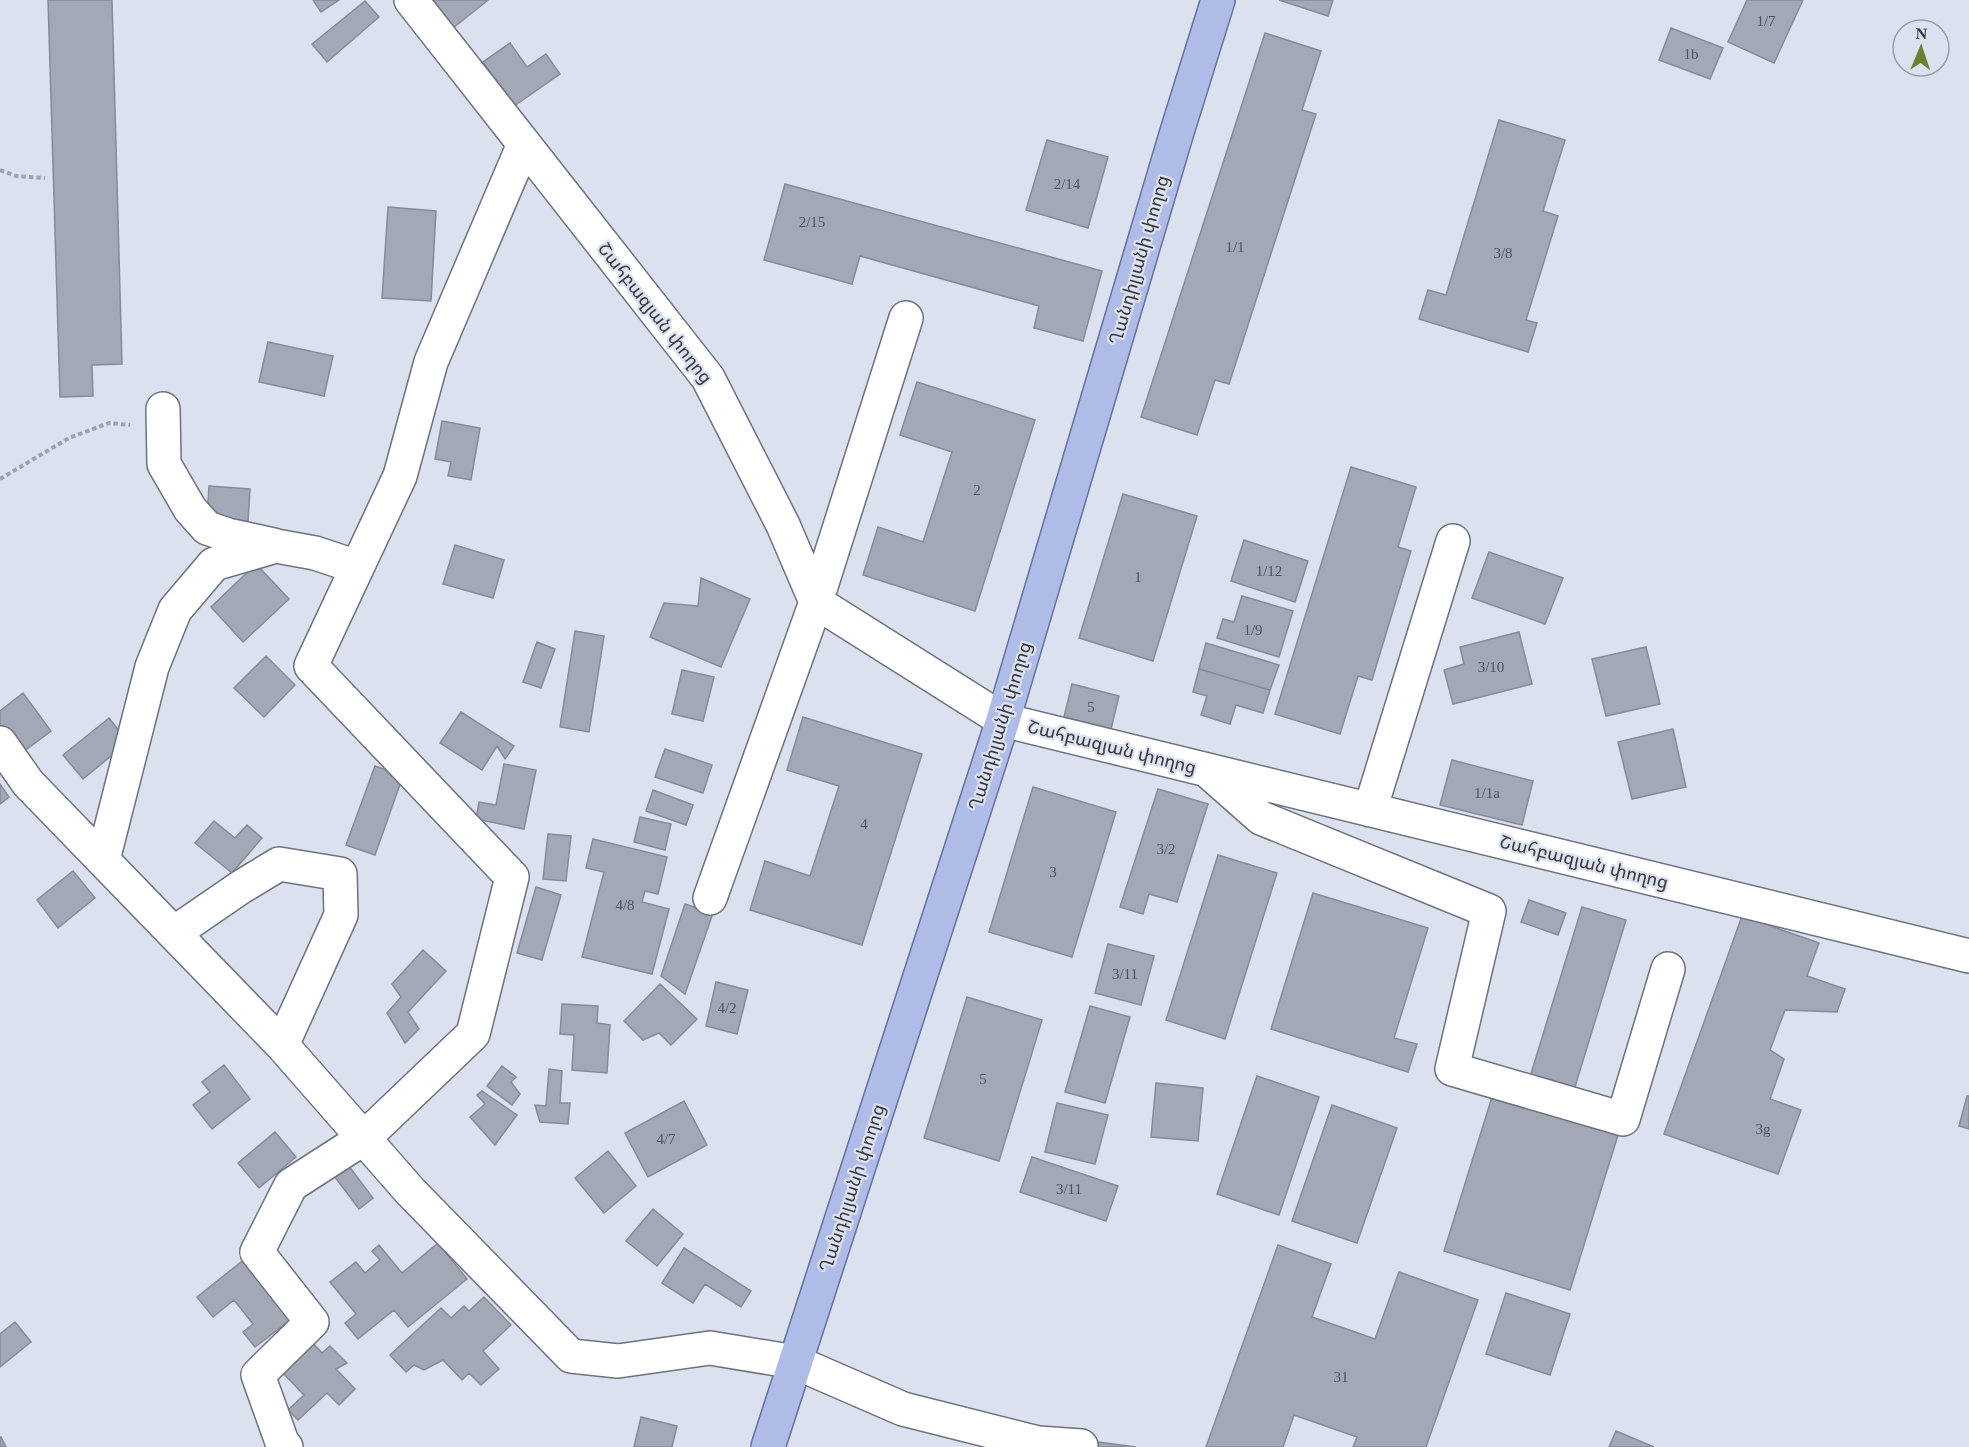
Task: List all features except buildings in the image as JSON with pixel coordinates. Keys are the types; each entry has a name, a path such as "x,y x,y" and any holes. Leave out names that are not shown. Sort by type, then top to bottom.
{"main road":[{"name":"Ղանդիլյանի փողոց","path":"768,1447 1003,720 1172,147 1218,0"}],"street":[{"name":"Շահբազյան փողոց","path":"411,0 708,378 783,525 816,602 1003,720 1969,956"},
{"path":"286,1447 282,1442 258,1375 312,1322 257,1252 291,1185 364,1138 473,1034 512,877 311,666 400,476 431,362 524,144"},
{"path":"710,898 816,602 906,318"},
{"path":"163,409 164,464 190,509 207,528 228,535 315,553 357,567"},
{"path":"1370,810 1454,541"},
{"path":"103,860 152,667 175,610 214,564 276,546"},
{"path":"0,743 28,783 282,1045 410,1191 572,1356 618,1361 710,1348 795,1362 903,1409 1038,1443 1081,1446"},
{"path":"1207,770 1261,818 1489,911 1452,1069 1623,1119 1668,969"},
{"path":"174,933 279,864 340,874 340,915 282,1045"}],"path":[{"path":"0,170 16,176 45,178"},
{"path":"0,479 69,438 109,423 136,425 163,409"}]}
